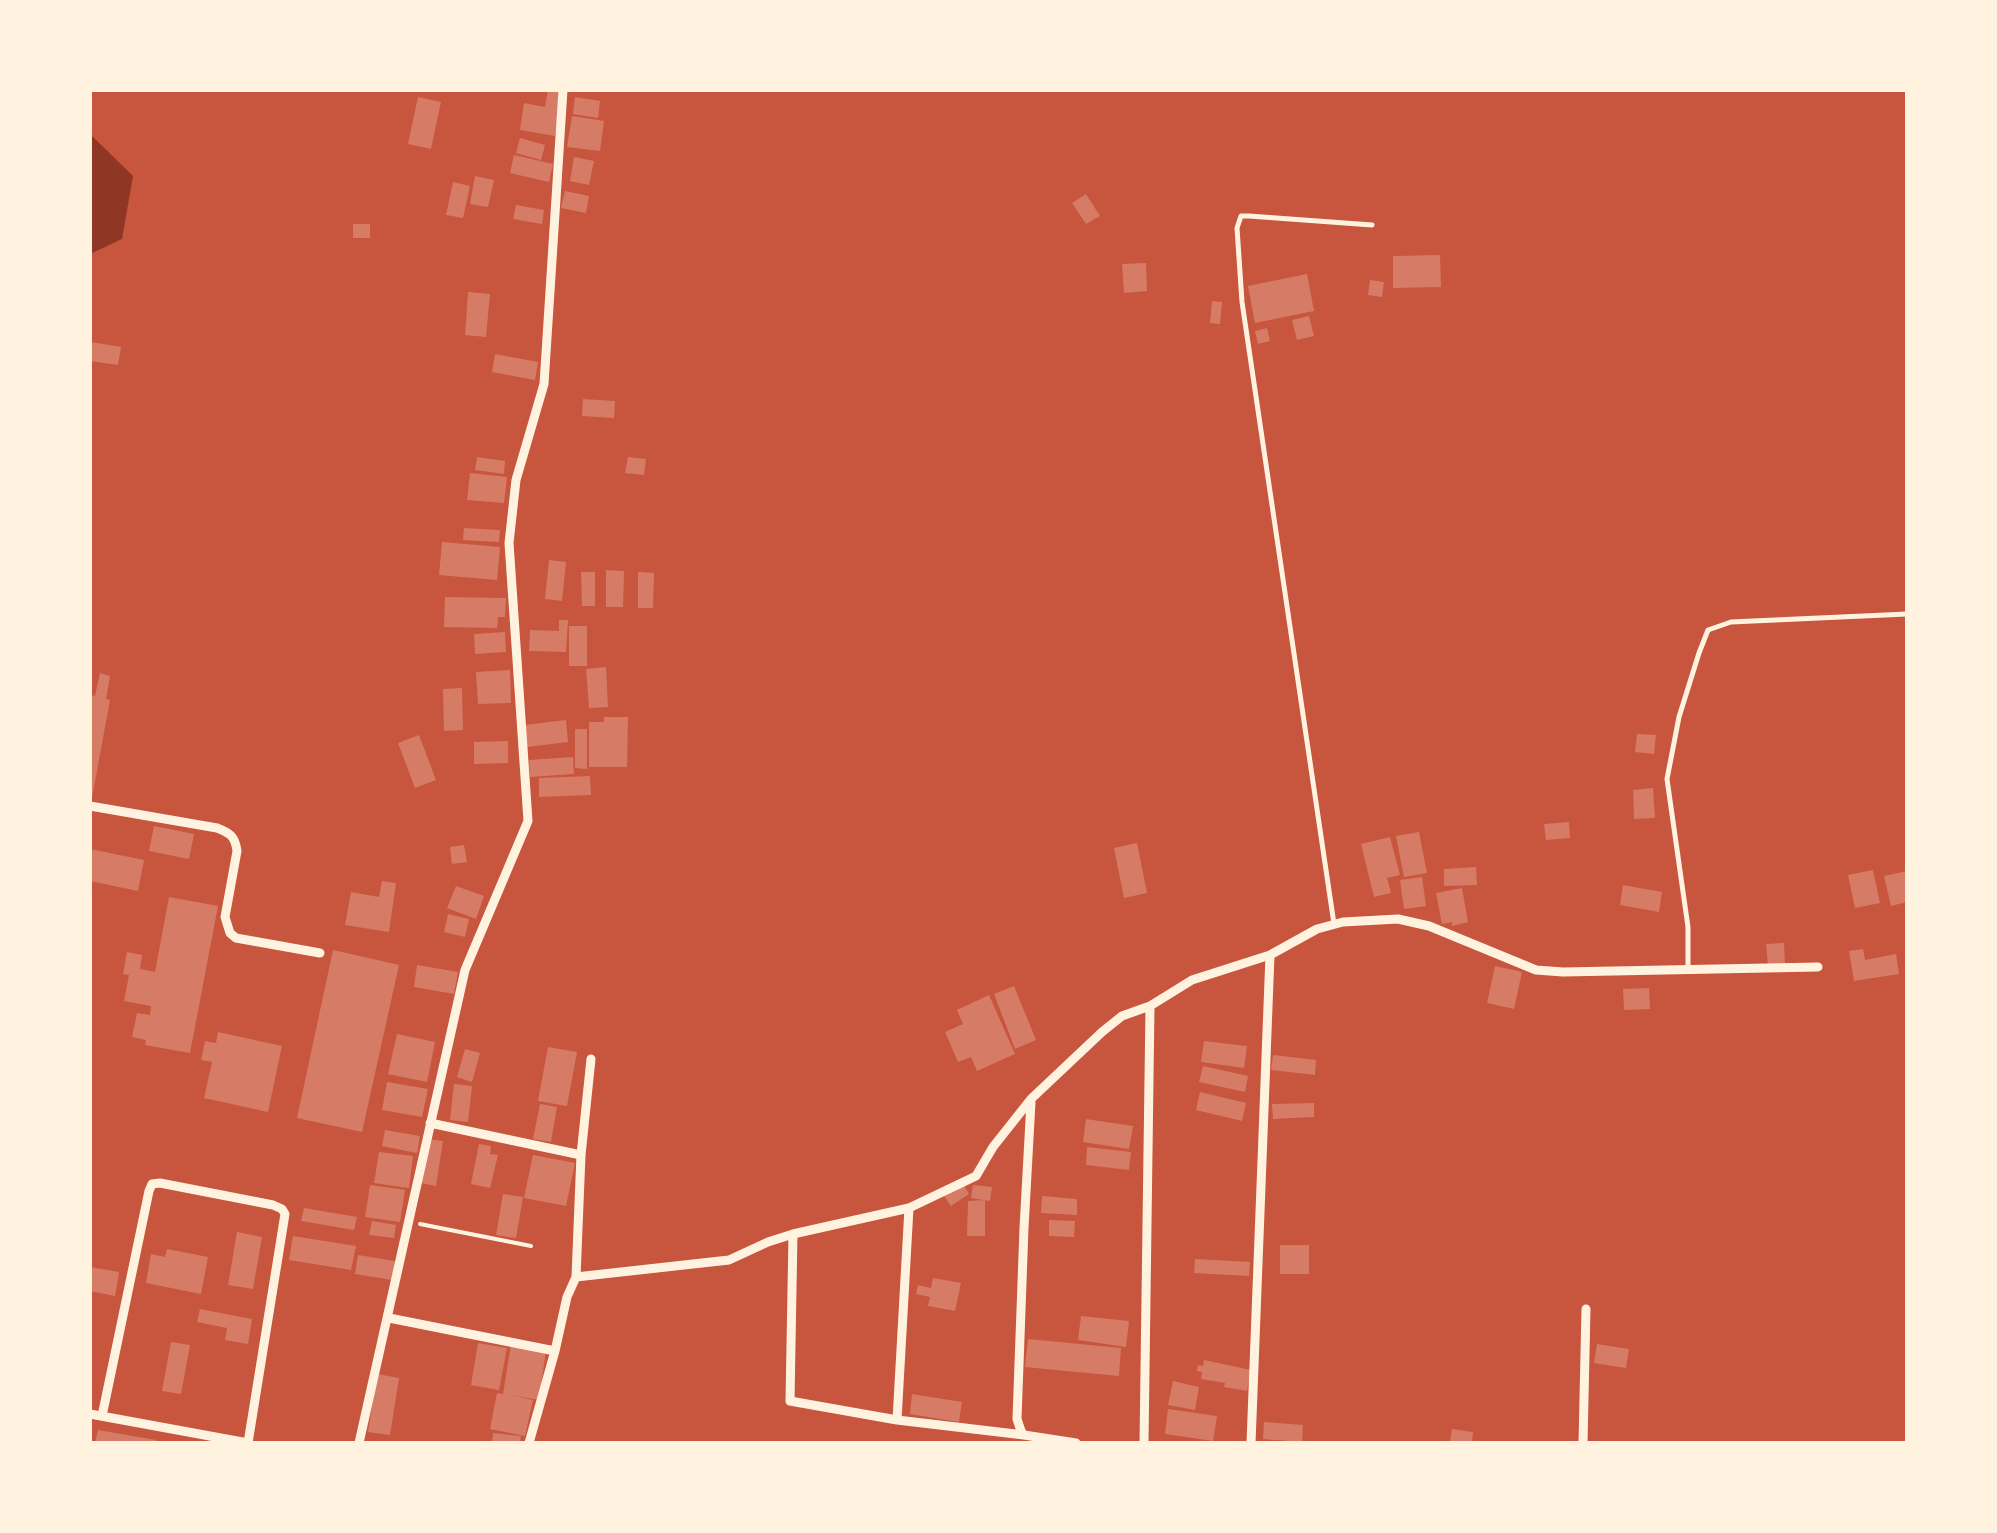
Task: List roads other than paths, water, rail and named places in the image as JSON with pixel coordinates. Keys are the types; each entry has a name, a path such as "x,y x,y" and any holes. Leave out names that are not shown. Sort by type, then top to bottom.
{"street":[{"path":"360,1443 468,958 528,821 509,544 516,480 544,384 563,90"},
{"path":"90,806 229,833 236,840 237,850 225,917 230,934 320,952"},
{"path":"576,1277 724,1261 793,1234 909,1208 976,1176 1031,1100 1122,1016 1150,1006 1192,980 1270,954 1334,924 1376,918 1414,922 1536,970 1818,966"},
{"path":"1251,1443 1270,954"},
{"path":"1144,1443 1150,1006"},
{"path":"529,1443 567,1297 576,1277 581,1155 591,1059"},
{"path":"1024,1434 1017,1420 1031,1100"},
{"path":"430,1123 581,1155"},
{"path":"90,1414 248,1443 285,1214 282,1209 160,1182 152,1184 102,1416"},
{"path":"898,1420 909,1208"},
{"path":"793,1234 790,1401 898,1420 1076,1443"},
{"path":"1583,1443 1586,1309"},
{"path":"389,1318 555,1351"}],"lane":[{"path":"1334,924 1242,302 1236,228 1241,216 1372,226"},
{"path":"1688,969 1688,927 1667,779 1680,716 1708,630 1731,622 1907,614"}]}
